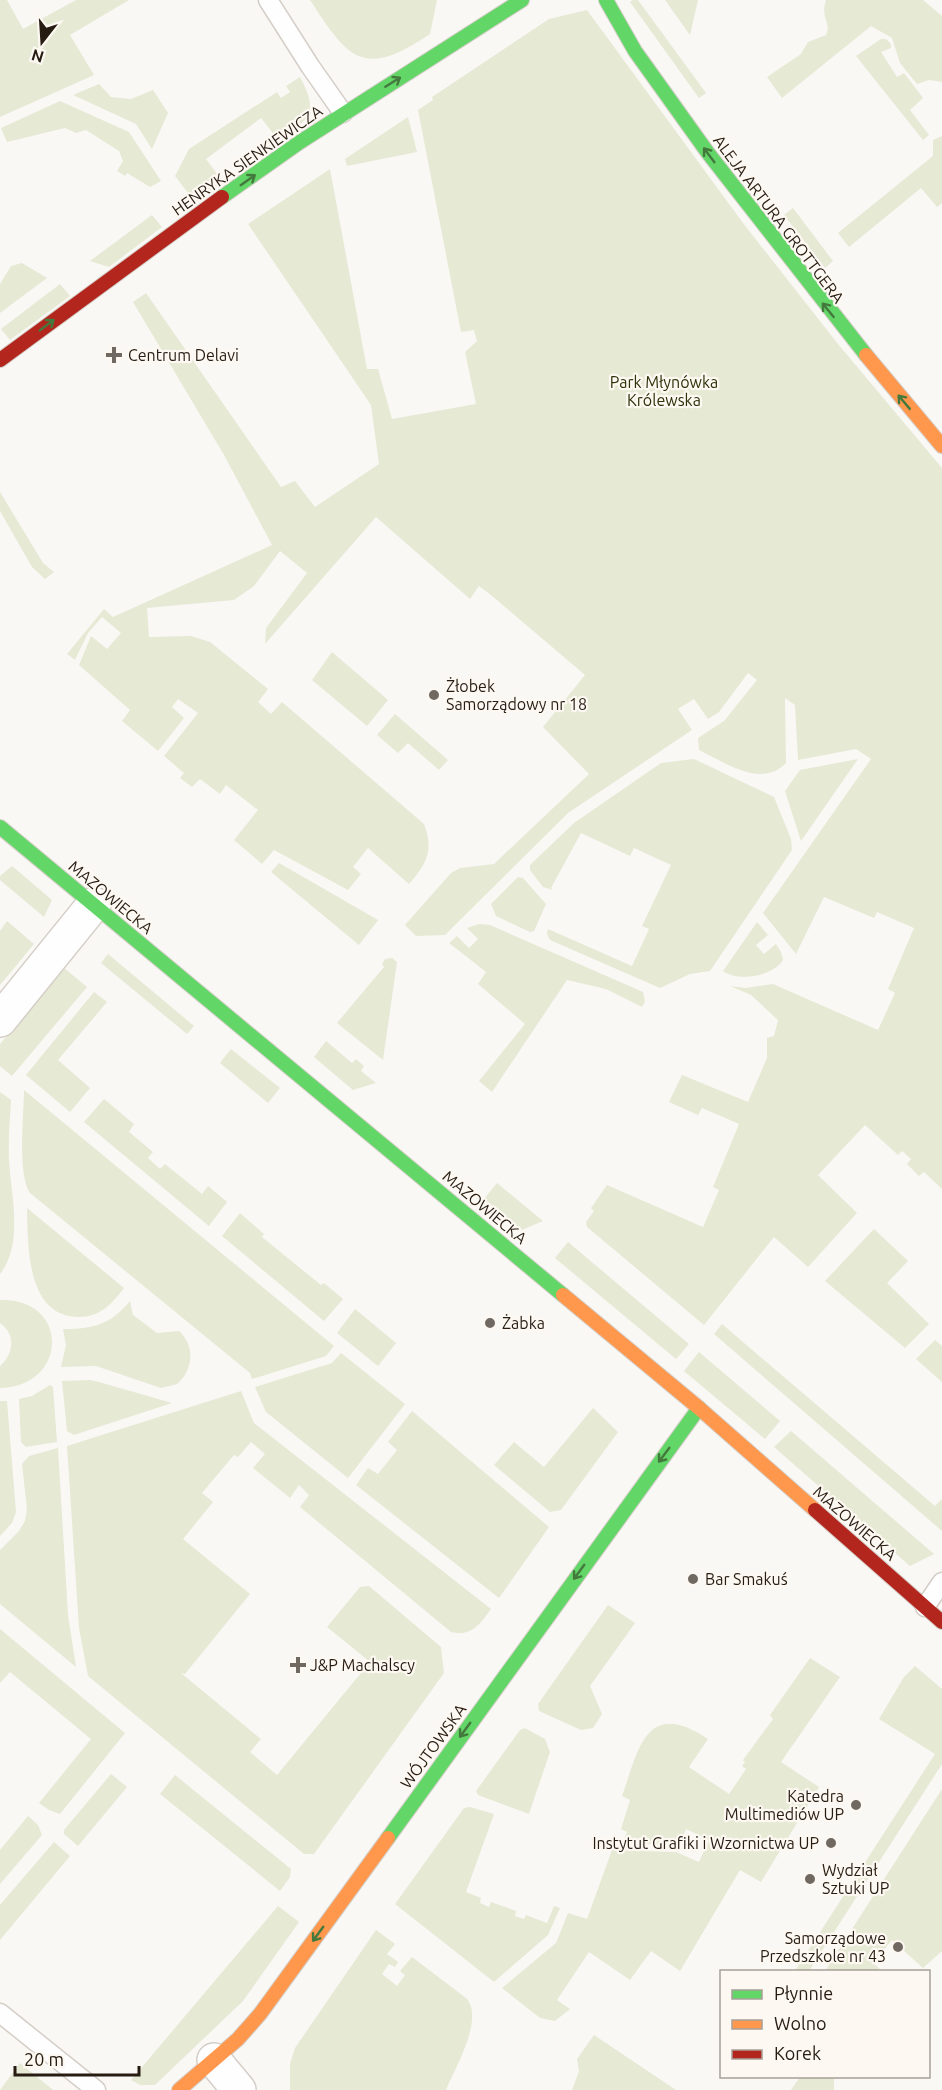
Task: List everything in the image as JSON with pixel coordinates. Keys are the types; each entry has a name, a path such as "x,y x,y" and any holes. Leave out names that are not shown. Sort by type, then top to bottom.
{"street":[{"name":"HENRYKA SIENKIEWICZA","path":"0,360 133,261 344,113 522,0"},
{"name":"ALEJA ARTURA GROTTGERA","path":"606,0 633,48 744,202 813,292 942,446"},
{"name":"MAZOWIECKA","path":"0,827 699,1408 942,1622"},
{"path":"0,1020 94,904"},
{"name":"WÓJTOWSKA","path":"179,2090 214,2060 260,2014 699,1408"},
{"path":"214,2060 239,2090"}],"lane":[{"path":"268,0 310,66 344,113"},
{"path":"925,1607 942,1581"},
{"path":"0,2013 96,2090"}],"green space":[{"path":"0,0 7,0 23,29 76,0 129,0 70,35 94,75 0,117"},
{"path":"310,0 437,0 430,34 407,48 373,59 360,56 347,49"},
{"path":"638,0 706,93 699,98 630,2"},
{"path":"665,0 698,0 690,35"},
{"path":"826,0 923,0 942,16 942,82 929,80 917,84 900,63 892,38 871,26 782,98 767,77 801,54 808,42 826,35 828,27 824,11"},
{"name":"Park Młynówka Królewska","path":"587,10 743,223 838,344 942,468 942,1189 924,1172 919,1176 907,1164 911,1159 902,1151 898,1155 865,1125 818,1175 857,1213 808,1267 774,1237 704,1325 587,1227 586,1222 594,1211 591,1208 607,1185 703,1227 719,1190 713,1187 739,1124 702,1108 698,1115 669,1102 682,1075 748,1102 767,1058 767,1038 774,1036 778,1020 751,995 730,986 745,988 773,984 878,1030 895,993 888,989 914,928 877,912 874,918 824,897 796,954 763,913 871,759 856,749 798,760 795,705 785,698 786,763 776,770 765,774 742,771 699,750 698,738 724,721 757,680 748,673 719,712 708,719 694,699 678,709 692,730 568,813 445,935 416,936 405,925 451,873 460,868 494,864 589,774 543,727 585,675 491,595 479,586 470,599 376,517 265,644 266,628 307,573 280,551 254,586 234,600 147,608 149,637 191,636 210,642 268,689 258,702 271,714 282,702 424,824 428,842 427,856 409,884 368,848 353,867 361,874 348,890 274,850 262,864 234,840 258,810 226,785 220,794 200,779 192,787 180,778 184,773 164,756 198,713 178,699 172,707 184,718 158,751 122,721 130,710 79,665 91,636 107,649 121,633 102,617 88,633 75,660 67,654 104,609 113,617 272,545 224,455 133,302 146,293 281,487 295,481 315,507 379,464 371,405 248,224 330,169 367,369 378,369 392,419 476,404 465,352 477,341 474,330 461,332 418,110 433,100 432,97 549,19"},
{"path":"881,39 886,39 891,44 891,48 881,52 897,77 904,73 923,98 910,110 929,135 923,140 856,56"},
{"path":"300,77 310,108 304,121 279,141 261,118 206,159 223,182 195,202 175,176 189,149 277,92 281,98 290,92 286,86"},
{"path":"99,84 111,97 131,99 153,90 168,113 152,149 136,124 73,95"},
{"path":"60,101 129,132 161,181 150,187 127,173 125,176 117,171 123,161 119,151 86,130 76,133 65,128 7,142 1,128"},
{"path":"408,117 417,152 347,166 345,159"},
{"path":"942,136 942,203 937,207 921,188 849,247 838,233 933,156 933,140"},
{"path":"793,208 833,261 825,268 784,215"},
{"path":"152,215 162,227 109,267 90,261"},
{"path":"22,263 47,278 0,313 0,284 11,266"},
{"path":"60,284 70,296 10,340 1,329"},
{"path":"0,492 43,563 54,572 45,579 32,567 0,511"},
{"path":"332,652 388,700 367,726 312,680"},
{"path":"395,714 448,760 439,770 408,743 398,753 377,735"},
{"path":"694,759 774,797 791,839 792,850 710,971 690,974 660,988 550,940 547,934 548,929 632,966 649,929 642,926 671,865 634,848 630,856 581,833 551,888 553,890 543,887 530,870 530,865 574,823 661,763"},
{"path":"858,759 801,841 785,791 800,770"},
{"path":"279,863 378,920 359,945 271,872"},
{"path":"12,866 52,900 44,917 0,880 0,876"},
{"path":"518,877 523,878 546,904 534,931 530,932 496,916 491,904"},
{"path":"7,921 34,944 0,985 0,931"},
{"path":"757,922 768,935 756,945 764,954 776,944 783,960 771,970 754,976 737,976 723,971"},
{"path":"479,924 490,925 643,992 645,1001 642,1007 606,989 567,980 492,1092 479,1081 525,1024 478,984 486,972 449,943 457,936 469,948 478,939 467,928"},
{"path":"108,954 194,1026 187,1034 101,963"},
{"path":"392,958 397,962 383,1060 337,1023 384,967 382,964 385,959"},
{"path":"64,968 87,987 12,1076 0,1066 0,1044"},
{"path":"94,992 107,1002 58,1060 90,1088 70,1112 26,1075"},
{"path":"326,1041 352,1063 356,1059 364,1066 361,1071 376,1083 353,1090 314,1057"},
{"path":"231,1049 280,1088 268,1103 220,1063"},
{"path":"24,1090 334,1346 326,1356 252,1379 250,1373 30,1193 26,1184 22,1158"},
{"path":"0,1092 11,1100 9,1152 14,1234 12,1248 0,1274"},
{"path":"104,1099 134,1124 129,1132 153,1152 148,1158 160,1169 165,1164 202,1194 208,1186 227,1202 209,1226 84,1122"},
{"path":"497,1183 543,1221 522,1230 484,1199"},
{"path":"27,1208 124,1288 105,1308 93,1315 79,1317 62,1314 49,1305 40,1292 30,1259"},
{"path":"240,1213 264,1234 262,1237 321,1285 324,1283 343,1299 324,1321 222,1236"},
{"path":"874,1229 908,1261 887,1283 929,1324 905,1348 825,1281"},
{"path":"568,1242 689,1344 676,1359 555,1258"},
{"path":"0,1300 23,1303 39,1312 49,1326 52,1342 49,1358 39,1373 23,1384 0,1388 0,1366 8,1356 11,1338 0,1323"},
{"path":"130,1301 133,1315 157,1333 179,1331 188,1343 189,1365 187,1372 177,1384 161,1388 96,1366 61,1367 66,1345 63,1329 100,1324 115,1316"},
{"path":"355,1309 396,1343 378,1366 337,1333"},
{"path":"722,1324 935,1506 942,1499 942,1531 714,1334"},
{"path":"935,1340 942,1346 942,1382 916,1359"},
{"path":"699,1352 780,1421 765,1439 684,1371"},
{"path":"341,1353 405,1404 348,1478 266,1412 255,1387 332,1363"},
{"path":"90,1380 172,1403 74,1435 67,1431 62,1381"},
{"path":"50,1385 53,1387 57,1442 26,1447 21,1442 19,1399 32,1396"},
{"path":"241,1391 254,1423 491,1609 470,1631 451,1632 300,1507 309,1495 299,1485 290,1498 253,1468 265,1454 251,1442 238,1457 234,1455 202,1493 213,1502 183,1539 250,1594 185,1674 181,1673 261,1739 250,1752 277,1775 370,1662 327,1627 360,1587 369,1586 441,1647 444,1673 314,1854 304,1854 88,1676 79,1628 67,1446"},
{"path":"0,1401 7,1401 16,1512 12,1523 0,1536"},
{"path":"593,1408 618,1432 561,1510 550,1512 494,1465 514,1442 544,1467"},
{"path":"412,1411 549,1527 499,1598 356,1485 368,1468 378,1474 397,1450 388,1442"},
{"path":"791,1431 934,1554 910,1566 774,1447"},
{"path":"58,1448 68,1615 76,1667 0,1604 0,1550 19,1531 25,1521 27,1509 22,1464 29,1456"},
{"path":"608,1605 635,1623 590,1686 602,1714 593,1728 581,1730 539,1711 538,1704"},
{"path":"0,1629 125,1733 60,1814 39,1803 91,1739 10,1672 0,1683"},
{"path":"810,1658 840,1677 781,1762 819,1787 761,1882 740,1870 680,1971 651,1951 630,1980 589,1952 557,2000 570,2009 555,2021 540,2018 502,1988 556,1943 568,1913 587,1919 612,1850 676,1852 699,1862 709,1840 686,1829 679,1845 622,1843 627,1832 621,1829 630,1800 622,1796 640,1746 648,1734 658,1726 671,1724 687,1728 708,1739 689,1767 729,1794 746,1769 742,1766 745,1762 743,1760 773,1719 770,1715"},
{"path":"915,1666 942,1689 942,1764 810,1970 796,1970 935,1754 879,1719 904,1677"},
{"path":"525,1728 545,1739 550,1752 529,1814 478,1795 476,1791 520,1730"},
{"path":"111,1774 127,1787 78,1846 64,1834 64,1830"},
{"path":"175,1775 291,1869 290,1877 280,1891 160,1794"},
{"name":"Samorządowe Przedszkole nr 43","path":"942,1789 942,1951 923,1968 892,1940 873,1963 881,1970 826,1970"},
{"path":"470,1807 494,1814 466,1892 481,1898 480,1903 489,1907 491,1902 516,1911 515,1916 524,1919 526,1915 547,1923 554,1906 560,1908 548,1935 494,1982 395,1904 464,1808"},
{"path":"28,1816 38,1825 42,1835 0,1884 0,1850"},
{"path":"54,1842 70,1856 0,1940 0,1905"},
{"path":"278,1906 299,1922 243,2001 155,2085 140,2085 131,2080"},
{"path":"376,1930 395,1944 387,1954 398,1962 395,1967 389,1964 382,1974 397,1986 405,1975 400,1971 412,1957 466,1998 471,2007 472,2018 467,2043 446,2090 290,2090 290,2064 295,2048"},
{"path":"594,2035 676,2090 572,2090 579,2071 577,2059"},
{"path":"20,2063 53,2090 0,2090"},
{"path":"799,2078 834,2078 834,2090 791,2090"}],"traffic: fast":[{"path":"222,197 300,142 522,0"},
{"path":"606,0 635,51 708,153 866,355"},
{"path":"0,827 563,1295"},
{"path":"388,1838 699,1408"}],"traffic: slow":[{"path":"866,355 942,446"},
{"path":"563,1295 699,1408 815,1510"},
{"path":"179,2090 238,2039 260,2014 388,1838"}],"traffic: jam":[{"path":"0,360 222,197"},
{"path":"815,1510 942,1622"}],"place":[{"name":"Centrum Delavi","path":"114,355"},
{"name":"Żłobek Samorządowy nr 18","path":"434,695"},
{"name":"Żabka","path":"490,1323"},
{"name":"Bar Smakuś","path":"693,1579"},
{"name":"J&P Machalscy","path":"298,1665"},
{"name":"Katedra Multimediów UP","path":"856,1805"},
{"name":"Instytut Grafiki i Wzornictwa UP","path":"831,1843"},
{"name":"Wydział Sztuki UP","path":"810,1879"},
{"name":"Samorządowe Przedszkole nr 43","path":"898,1947"}]}
